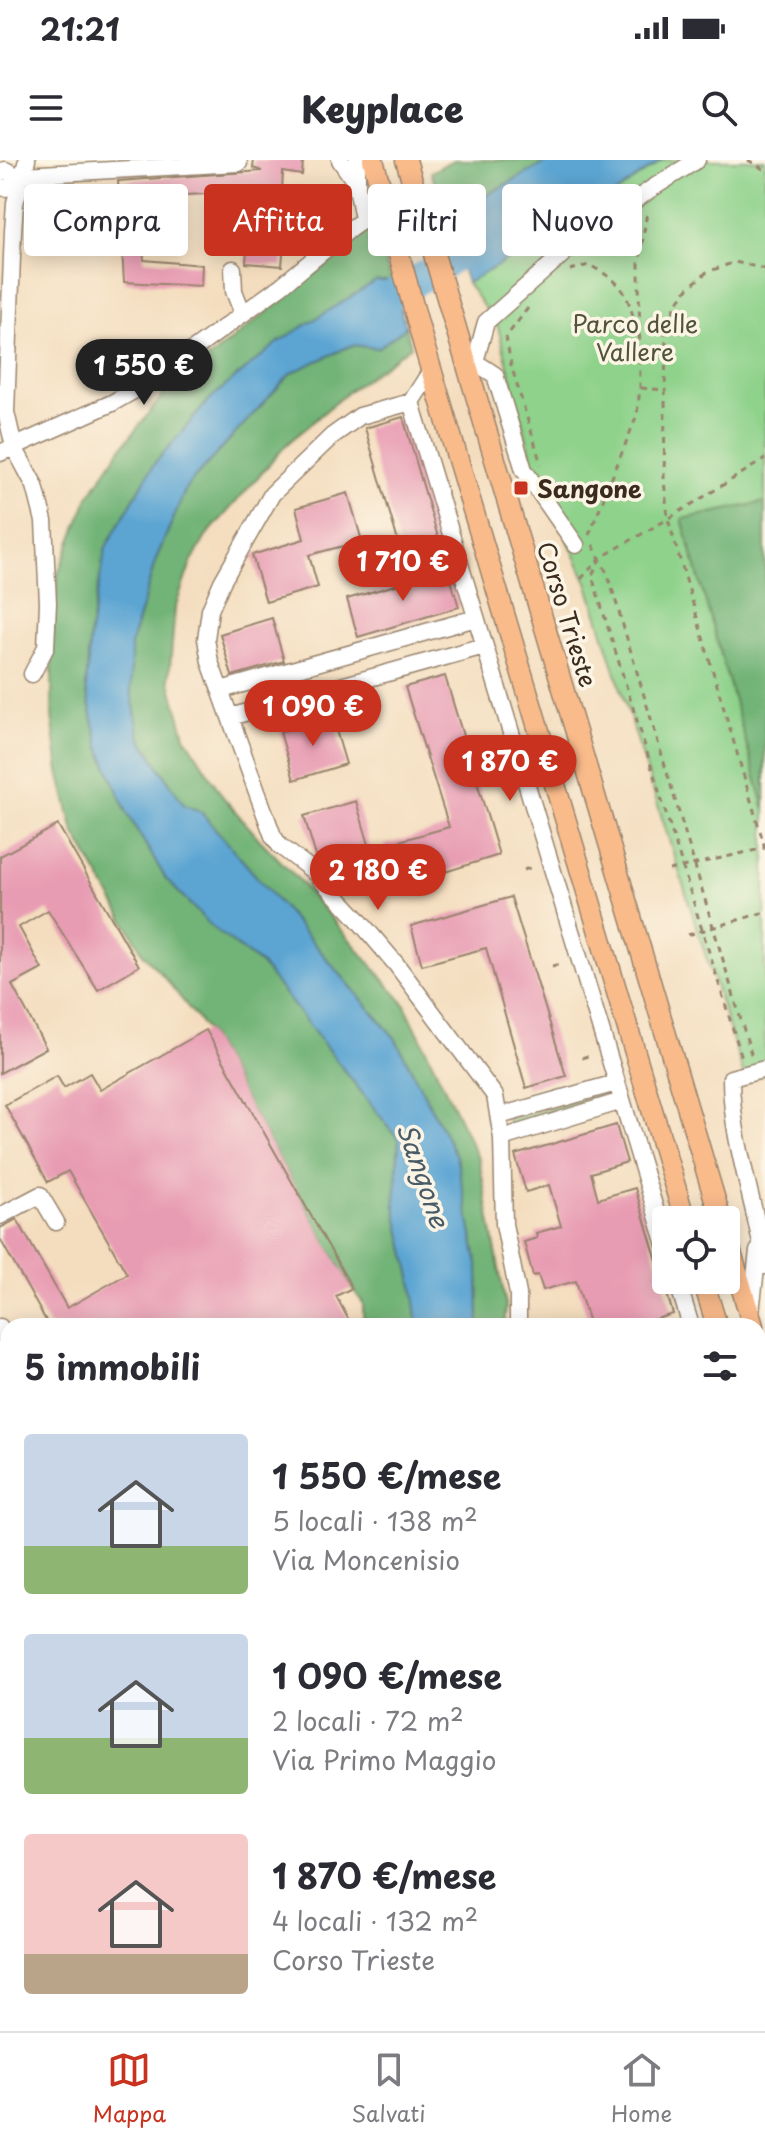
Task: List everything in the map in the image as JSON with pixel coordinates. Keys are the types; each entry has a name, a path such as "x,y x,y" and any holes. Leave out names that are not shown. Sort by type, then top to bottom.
{"main road":[{"path":"373,160 380,184"},
{"name":"Corso Trieste","path":"406,160 466,352 717,1206"},
{"path":"401,256 428,359 681,1206"},
{"path":"740,1282 751,1318"},
{"path":"703,1294 704,1318"}],"street":[{"path":"340,160 357,187"},
{"path":"357,160 357,187 363,219"},
{"path":"642,195 697,160"},
{"path":"16,170 239,163"},
{"path":"0,187 13,185 16,170"},
{"path":"16,170 4,338 7,450 35,486 44,521 48,603 46,647 32,674"},
{"path":"7,450 112,403 149,382 243,314 368,216"},
{"path":"561,256 486,322 466,352 495,375 524,470 583,541"},
{"path":"233,269 234,291 243,314"},
{"path":"428,359 411,402 654,1206"},
{"path":"411,402 360,416 332,436 272,494 222,582 210,610 206,639 210,662 273,836 280,846 313,871 396,964 495,1096 502,1138 504,1224 518,1294 518,1318"},
{"path":"221,690 476,618"},
{"path":"230,717 484,646"},
{"path":"750,1073 731,1105 763,1234 765,1266"},
{"path":"499,1116 616,1083"},
{"path":"502,1138 622,1101"},
{"path":"0,1216 40,1195 56,1222"},
{"path":"752,1318 763,1234"},
{"path":"685,1294 700,1318"}],"path":[{"path":"748,160 765,170"},
{"path":"583,541 637,415 640,388 639,263 651,189"},
{"path":"572,256 565,272 589,265 612,277 627,296 640,341"},
{"path":"669,870 765,848 668,519 664,480 666,334 675,306 688,288 707,272 735,262 765,269"},
{"path":"530,306 506,337 511,365 542,467"},
{"path":"640,388 666,390"},
{"path":"581,579 600,558 765,459"},
{"path":"581,526 583,541 600,558 608,575 713,929 750,1073"},
{"path":"600,558 592,576 681,866 750,1073"},
{"path":"524,870 532,867"},
{"path":"688,935 765,912"},
{"path":"552,966 562,964"},
{"path":"582,1058 593,1054"}],"green space":[{"path":"453,160 551,160 486,195 486,184 435,184 431,172"},
{"name":"Parco delle Vallere","path":"662,160 765,160 765,1075 745,1079 587,582 533,463 498,327 467,283 514,256 642,256 642,184 628,184"},
{"path":"368,231 368,256 383,256 392,281 376,281 211,398 154,464 106,547 90,632 86,689 99,746 127,813 166,879 213,928 261,964 399,1140 395,1206 417,1318 363,1318 363,1303 206,1030 144,955 74,832 59,772 52,716 52,646 58,573 89,496 119,451 164,394 337,256 352,256 352,244"},
{"path":"406,327 411,346 350,390 287,444 207,535 191,563 175,608 169,679 185,736 223,797 404,1003 479,1160 506,1306 505,1318 479,1318 478,1265 456,1156 395,1038 200,811 184,805 140,737 131,691 131,644 156,559 187,486 291,373 352,345 378,348"},
{"path":"765,502 765,809 682,519"},
{"path":"599,1095 601,1101 508,1129 507,1120"}],"water":[{"path":"551,160 662,160 628,184 507,184"},
{"path":"502,187 502,256 514,256 467,283 458,256 486,256 486,195"},
{"path":"376,281 392,281 406,327 378,348 352,345 291,373 187,486 156,559 131,644 131,691 140,737 184,805 200,811 395,1038 456,1156 478,1265 479,1318 417,1318 395,1206 399,1140 261,964 213,928 166,879 127,813 99,746 86,689 90,632 106,547 154,464 211,398 280,341"}],"building":[{"path":"254,160 303,160 302,175 283,172 282,184 204,184 204,194 188,195 188,184 118,184 118,181 262,171 253,168"},
{"path":"122,256 202,265 201,286 124,282"},
{"path":"246,256 283,256 282,266 246,263"},
{"path":"403,417 440,544 402,555 365,428"},
{"path":"348,493 362,541 309,555 318,587 266,602 252,555 304,539 296,508"},
{"path":"448,570 459,607 358,637 347,599"},
{"path":"272,618 284,661 232,676 220,634"},
{"path":"445,676 499,855 397,887 385,845 449,827 405,687"},
{"path":"332,717 346,764 294,780 280,732"},
{"path":"356,801 370,848 320,863 304,816"},
{"path":"58,825 139,966 98,990 48,910 19,927 42,969 12,985 46,1048 0,1073 0,856"},
{"path":"511,897 566,1076 526,1088 486,948 422,965 411,926"},
{"path":"206,1030 352,1288 336,1296 348,1318 44,1318 0,1239 0,1228 17,1219 67,1308 127,1274 68,1171 48,1182 5,1105 57,1076 64,1088 90,1073 100,1090"},
{"path":"616,1125 627,1162 591,1173 598,1199 635,1188 652,1244 652,1294 667,1294 673,1314 659,1318 588,1318 576,1281 543,1290 538,1275 533,1276 524,1242 537,1238 536,1233 561,1226 549,1185 526,1192 515,1155"}],"waterway":[{"name":"Sangone","path":"362,314 491,235"}],"place":[{"name":"Sangone","path":"521,488"}]}
